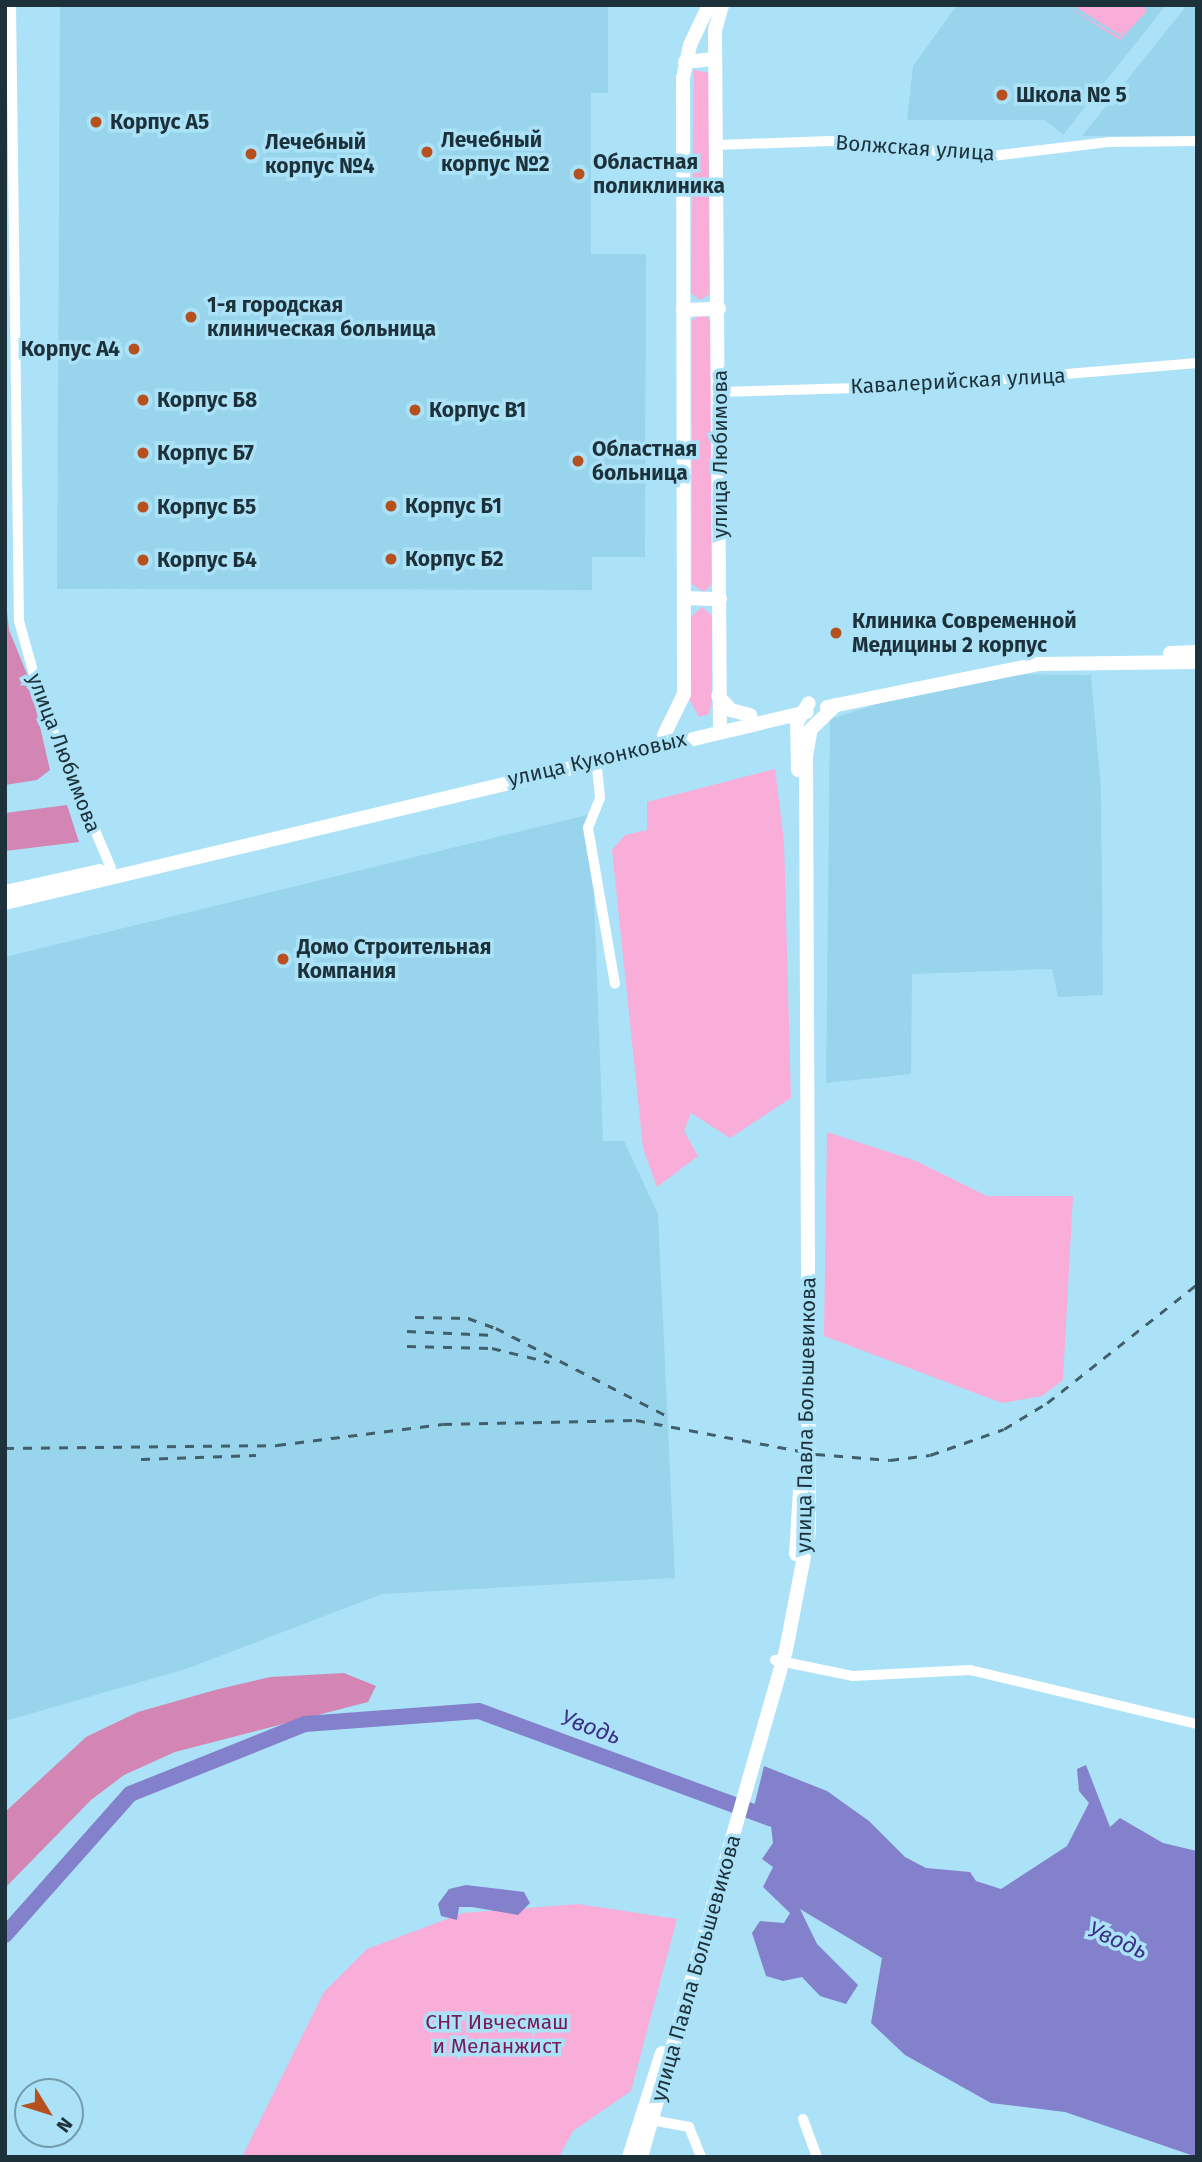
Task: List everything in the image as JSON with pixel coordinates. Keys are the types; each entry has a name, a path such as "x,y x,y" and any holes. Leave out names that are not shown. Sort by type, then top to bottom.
{"main road":[{"name":"улица Любимова","path":"664,735 684,694 685,62 709,5"},
{"name":"улица Любимова","path":"720,726 719,309 715,60 722,5"},
{"path":"685,62 715,60"},
{"path":"683,310 719,309"},
{"path":"684,598 720,599"},
{"name":"улица Куконковых","path":"804,708 1010,659 1197,652"},
{"name":"улица Куконковых","path":"5,892 112,872 596,759 761,715 836,705 1038,664 1197,662"},
{"path":"718,696 732,710 761,715 789,730 802,755"},
{"name":"улица Павла Большевикова","path":"641,2157 648,2119 779,1661 795,1567 801,1452 802,755 811,729 836,705"},
{"path":"802,755 804,708"},
{"name":"улица Куконковых","path":"5,903 112,872 664,735 720,726"},
{"name":"улица Павла Большевикова","path":"629,2157 648,2119"}],"street":[{"name":"улица Любимова","path":"11,5 19,621 43,707 112,872"},
{"name":"Волжская улица","path":"716,145 830,141 992,156 1110,142 1197,141"},
{"name":"Кавалерийская улица","path":"719,392 924,386 1197,363"},
{"path":"596,759 600,798 589,841 615,984"},
{"path":"779,1661 853,1676 970,1670 1197,1724"},
{"path":"648,2119 689,2127 701,2157"},
{"path":"803,2119 817,2157"}],"shaded area":[{"path":"60,5 608,5 608,93 591,93 591,254 646,254 645,557 592,557 592,590 57,589"},
{"name":"Школа № 5","path":"957,5 1166,5 1063,135 1045,120 907,120 913,66"},
{"path":"1187,5 1197,5 1197,137 1082,136"},
{"path":"5,594 9,630 29,679 50,770 37,780 5,785"},
{"path":"1019,674 1091,675 1101,789 1103,995 1058,997 1052,969 912,974 911,1074 826,1083 830,719 903,696"},
{"path":"67,805 79,842 5,851 5,813"},
{"path":"591,814 603,1141 624,1141 658,1214 675,1578 382,1594 186,1669 5,1721 5,957"},
{"path":"344,1673 376,1686 368,1702 175,1752 124,1775 91,1800 5,1888 5,1812 86,1737 138,1712 215,1690 270,1677"}],"green space":[{"path":"1064,5 1120,37 1143,5 1147,11 1120,40"},
{"path":"1072,5 1141,5 1142,11 1120,35"},
{"path":"694,70 709,73 712,293 700,300 691,293"},
{"path":"704,313 712,323 712,584 704,592 692,584 692,320"},
{"path":"702,607 712,616 712,702 709,714 699,717 690,700 691,617"},
{"path":"775,769 784,841 791,1098 730,1138 691,1113 684,1131 698,1156 657,1187 643,1148 612,850 625,835 647,830 647,802"},
{"path":"827,1132 916,1161 987,1196 1073,1196 1063,1380 1042,1396 1002,1403 824,1336"},
{"name":"СНТ Ивчесмаш и Меланжист","path":"578,1904 677,1919 631,2091 573,2131 559,2157 242,2157 324,1992 367,1949 463,1913"}],"water":[{"path":"1086,1765 1110,1827 1120,1818 1163,1843 1197,1851 1197,2157 1065,2112 991,2103 905,2055 871,2023 882,1958 800,1909 817,1944 858,1985 846,2004 820,1996 802,1977 783,1981 766,1976 752,1933 760,1921 784,1923 790,1913 763,1887 773,1867 762,1859 773,1843 771,1826 752,1815 764,1766 827,1791 869,1821 905,1857 926,1868 970,1872 976,1881 1001,1889 1067,1846 1089,1803 1079,1791 1077,1769"},
{"path":"466,1885 524,1892 530,1903 518,1915 459,1907 457,1920 441,1916 438,1904 449,1889"}],"waterway":[{"name":"Уводь","path":"5,1935 130,1794 305,1724 479,1711 772,1819"}],"railway":[{"path":"5,1448 277,1445 443,1424 636,1420 816,1454 890,1460 930,1455 1004,1429 1047,1403 1197,1284"},
{"path":"415,1317 468,1318 496,1328 671,1418"},
{"path":"407,1331 494,1335"},
{"path":"407,1346 492,1348 549,1362"},
{"path":"141,1459 256,1455"}],"place":[{"name":"Школа № 5","path":"1002,95"},
{"name":"Корпус А5","path":"96,122"},
{"name":"Лечебный корпус №2","path":"427,152"},
{"name":"Лечебный корпус №4","path":"251,154"},
{"name":"Областная поликлиника","path":"579,174"},
{"name":"1-я городская клиническая больница","path":"191,317"},
{"name":"Корпус А4","path":"134,349"},
{"name":"Корпус Б8","path":"143,400"},
{"name":"Корпус В1","path":"415,410"},
{"name":"Корпус Б7","path":"143,453"},
{"name":"Областная больница","path":"578,461"},
{"name":"Корпус Б1","path":"391,506"},
{"name":"Корпус Б5","path":"143,507"},
{"name":"Корпус Б2","path":"391,559"},
{"name":"Корпус Б4","path":"143,560"},
{"name":"Клиника Современной Медицины 2 корпус","path":"836,633"},
{"name":"Домо Строительная Компания","path":"283,959"}]}
